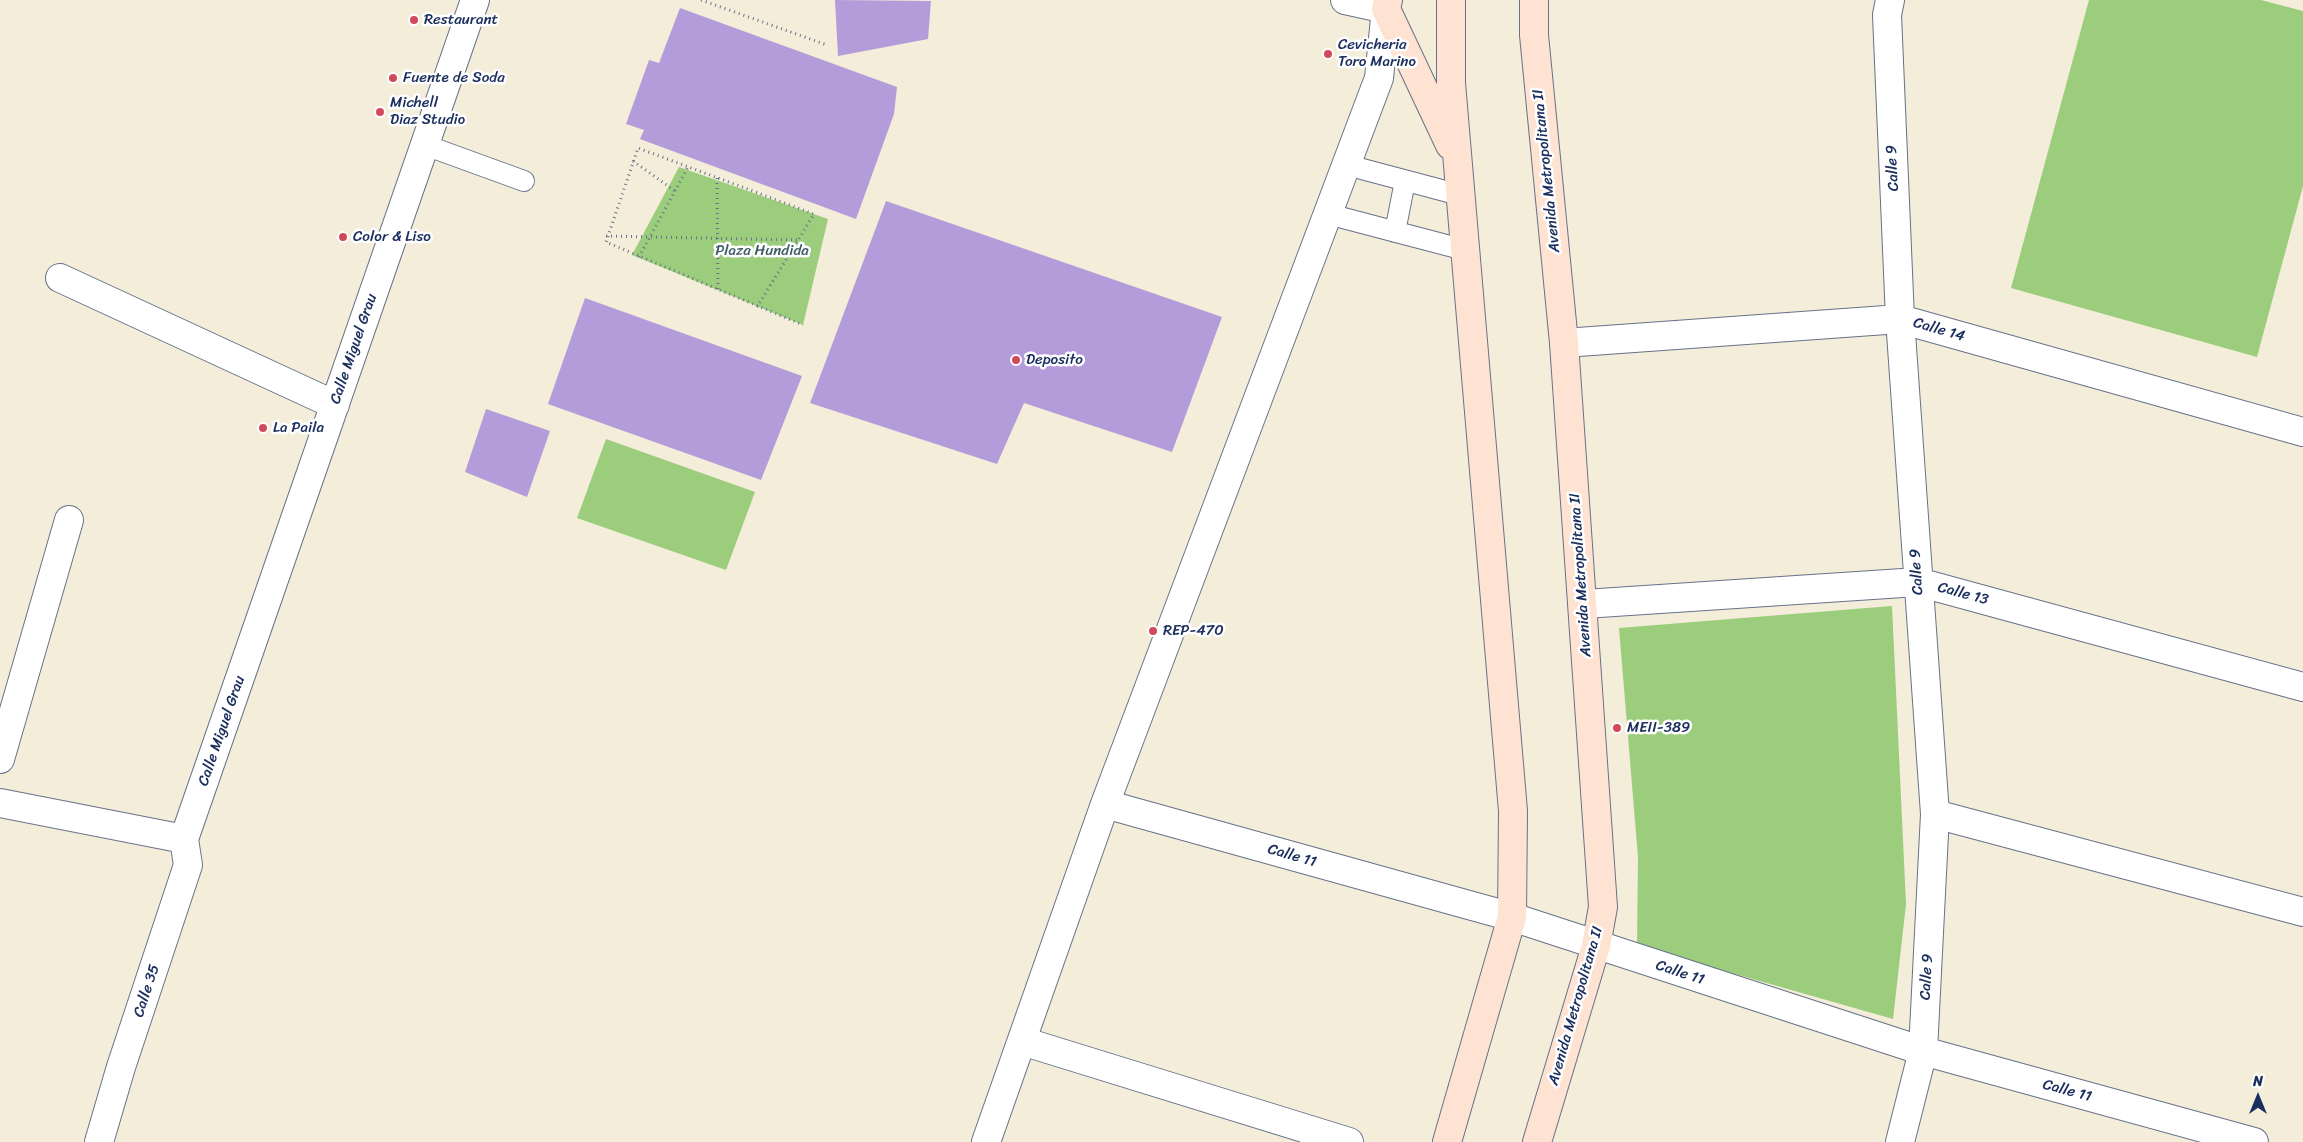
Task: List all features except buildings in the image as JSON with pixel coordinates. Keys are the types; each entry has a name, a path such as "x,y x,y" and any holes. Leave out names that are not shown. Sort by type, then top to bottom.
{"main road":[{"path":"1447,1142 1512,917 1513,811 1451,83 1450,0"},
{"name":"Avenida Metropolitana II","path":"1534,0 1534,35 1564,343 1584,604 1603,907 1596,946 1536,1142"},
{"path":"1387,5 1458,162"}],"street":[{"name":"Calle Miguel Grau","path":"184,839 475,0"},
{"path":"986,1142 1105,804 1380,78 1387,5 1345,0"},
{"name":"Calle 9","path":"1890,0 1887,15 1900,319 1935,814 1923,1052 1900,1142"},
{"path":"60,278 335,405"},
{"name":"Calle 14","path":"1564,343 1900,319 2303,432"},
{"path":"0,759 69,520"},
{"name":"Calle 13","path":"1584,604 1918,582 2303,687"},
{"path":"0,803 184,839"},
{"name":"Calle 11","path":"1105,804 1512,917 1923,1052 2254,1142"},
{"path":"1935,814 2303,912"},
{"name":"Calle 35","path":"99,1142 121,1067 188,865 184,839"},
{"path":"1022,1041 1349,1142"}],"lane":[{"path":"425,145 524,181"},
{"path":"1347,165 1460,195"},
{"path":"1395,232 1405,181"},
{"path":"1328,214 1465,250"}],"path":[{"path":"701,0 827,45"},
{"path":"757,307 814,214 638,148 606,236 606,242 757,307 803,325"},
{"path":"634,161 675,191"},
{"path":"639,257 688,167"},
{"path":"717,178 718,290"},
{"path":"606,236 652,235 797,240"}],"green space":[{"path":"2089,0 2261,0 2303,11 2303,186 2257,357 2011,288"},
{"name":"Plaza Hundida","path":"679,167 828,219 803,325 632,255"},
{"path":"606,439 755,492 726,570 577,518"},
{"path":"1892,606 1906,904 1893,1019 1637,946 1638,857 1619,628"}],"place":[{"name":"Restaurant","path":"414,20"},
{"name":"Cevicheria Toro Marino","path":"1328,54"},
{"name":"Fuente de Soda","path":"393,78"},
{"name":"Michell Diaz Studio","path":"380,112"},
{"name":"Color & Liso","path":"343,237"},
{"name":"Deposito","path":"1016,360"},
{"name":"La Paila","path":"263,428"},
{"name":"REP-470","path":"1153,631"},
{"name":"MEII-389","path":"1617,728"}]}
